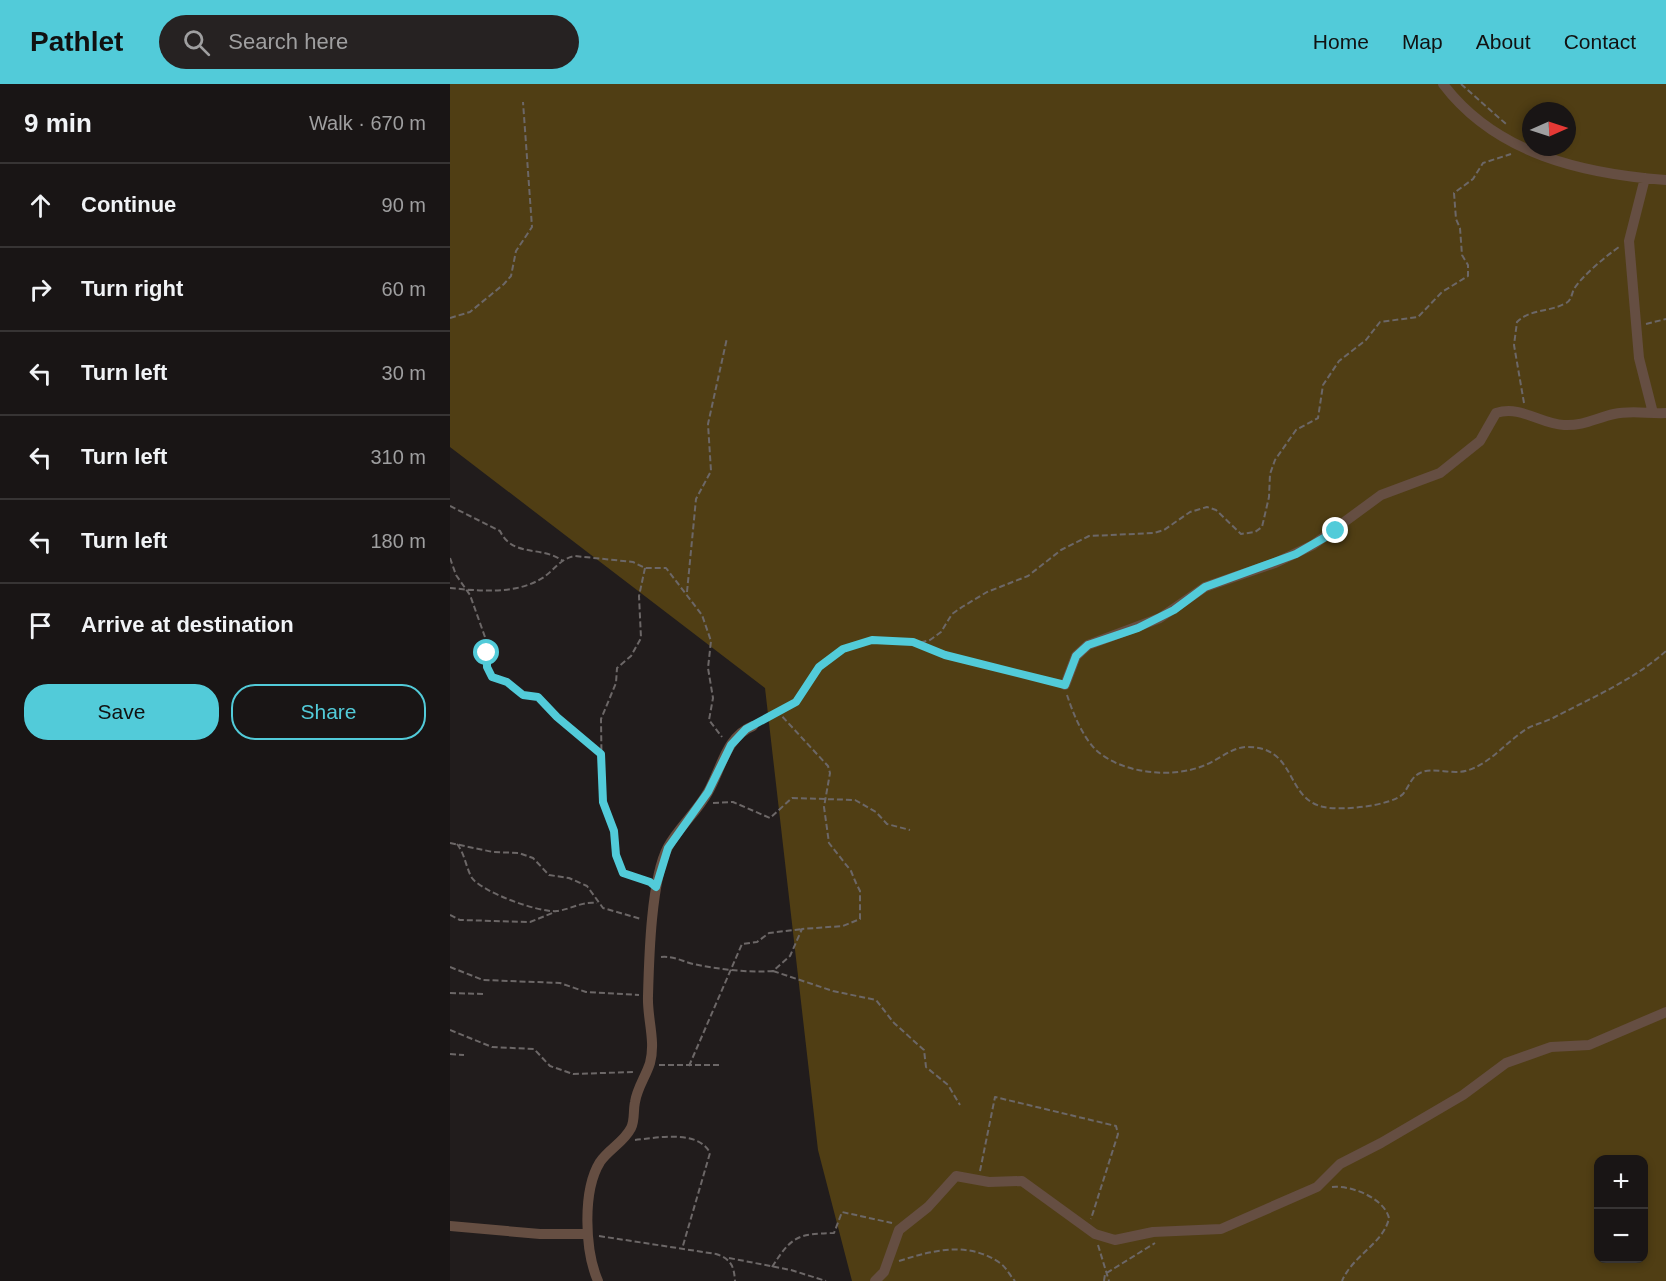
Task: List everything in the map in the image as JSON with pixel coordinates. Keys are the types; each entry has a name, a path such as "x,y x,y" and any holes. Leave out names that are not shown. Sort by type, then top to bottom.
{"street":[{"path":"1443,84 1455,100 1486,127 1522,148"},
{"path":"1542,156 1566,165 1666,180"},
{"path":"1645,178 1629,241 1639,358 1653,413"},
{"path":"1065,685 1076,656 1088,645 1160,618 1205,587 1275,563 1313,545 1381,495 1440,473 1480,441 1496,413 1517,410 1549,423 1566,425 1593,422 1623,412 1666,413"},
{"path":"598,1281 588,1249 587,1234 593,1178 599,1163 630,1130 635,1101 650,1064 652,1035 647,1016 656,887 668,848 701,803 731,745 746,729 753,726"},
{"path":"875,1281 888,1264 895,1239 904,1227 928,1207 954,1176 989,1182 1022,1181 1095,1234 1115,1240 1170,1230 1221,1229 1317,1187 1340,1164 1463,1095 1506,1062 1551,1047 1589,1045 1666,1012"},
{"path":"450,1226 540,1234 587,1234"}],"path":[{"path":"1461,84 1510,128"},
{"path":"450,318 470,312 504,284 511,276 516,250 532,226 523,102"},
{"path":"753,726 796,702 819,667 843,649 872,640 913,642 930,640 941,632 952,614 962,607 987,592 1028,576 1061,550 1089,536 1154,533 1164,530 1190,512 1207,507 1216,510 1241,534 1255,532 1262,527 1269,497 1270,474 1275,460 1296,430 1318,417 1321,389 1339,361 1366,340 1380,322 1418,317 1442,292 1468,276 1470,270 1462,255 1460,228 1453,199 1456,189 1473,179 1487,160 1522,151"},
{"path":"1526,414 1514,345 1517,322 1528,314 1565,304 1572,298 1575,289 1607,255 1629,241"},
{"path":"1635,326 1666,319"},
{"path":"687,592 696,499 711,471 708,424 727,338"},
{"path":"450,506 500,531 503,539 512,546 556,556 563,561"},
{"path":"450,588 500,590 525,585 543,578 563,561 575,556 633,562 645,568 666,568 687,592 702,615 711,640 708,668 713,698 710,723 731,745"},
{"path":"450,558 456,575 467,590 488,644 489,675 507,682 523,695 538,697 557,717 601,754"},
{"path":"645,568 639,596 641,638 631,656 617,668 616,683 602,719 602,794 614,831 619,864 623,873 650,882 656,887"},
{"path":"913,642 945,655 1065,685 1081,730 1096,750 1113,761 1133,768 1168,772 1205,765 1229,751 1243,747 1263,749 1283,761 1301,794 1323,807 1355,807 1395,799 1402,794 1417,774 1426,770 1451,774 1485,762 1529,728 1623,681 1652,664 1666,651"},
{"path":"689,1066 742,944 758,942 769,933 827,929 860,920 860,891 851,871 829,843 825,801 830,772 828,766 779,713"},
{"path":"701,803 733,802 770,818 792,798 825,801 855,800 876,812 893,827 910,830"},
{"path":"450,843 493,852 519,853 533,858 549,875 569,878 587,886 597,903 610,912 641,920 653,926"},
{"path":"457,844 471,876 483,890 536,909 558,911"},
{"path":"450,915 460,920 530,922 587,902 597,903"},
{"path":"773,971 790,956 802,929"},
{"path":"650,962 662,957 675,957 690,963 732,970 773,971 833,991 876,1000 894,1023 926,1052 926,1067 948,1085 960,1105"},
{"path":"450,967 483,980 560,983 586,992 648,995"},
{"path":"450,993 486,994"},
{"path":"450,1030 492,1047 534,1049 550,1066 573,1074 599,1072 626,1074 650,1064 719,1065"},
{"path":"450,1054 464,1055"},
{"path":"978,1179 995,1097 1116,1126 1118,1134 1088,1228 1100,1250 1109,1281"},
{"path":"617,1144 661,1137 695,1140 707,1148 710,1153 708,1165 682,1249"},
{"path":"1317,1187 1353,1189 1384,1206 1389,1218 1382,1234 1352,1262 1342,1281"},
{"path":"772,1267 788,1243 802,1236 834,1233 842,1212 904,1227"},
{"path":"1104,1281 1106,1274 1141,1254 1170,1230"},
{"path":"587,1234 728,1258 826,1281"},
{"path":"888,1264 942,1250 966,1249 976,1251 1000,1263 1015,1281"},
{"path":"728,1258 734,1268 735,1281"}],"shaded area":[{"path":"450,84 1666,84 1666,1281 852,1281 818,1150 765,688 450,447"}],"route":[{"path":"487,653 489,675 505,680 514,690 523,695 538,697 544,701 562,722 596,747 601,754 603,802 614,831 619,864 623,873 650,882 656,887 668,848 708,792 731,745 746,729 774,716 796,702 803,695 819,667 843,649 872,640 913,642 945,655 1065,685 1076,656 1088,645 1160,618 1187,602 1205,587 1296,554 1336,531"}]}
